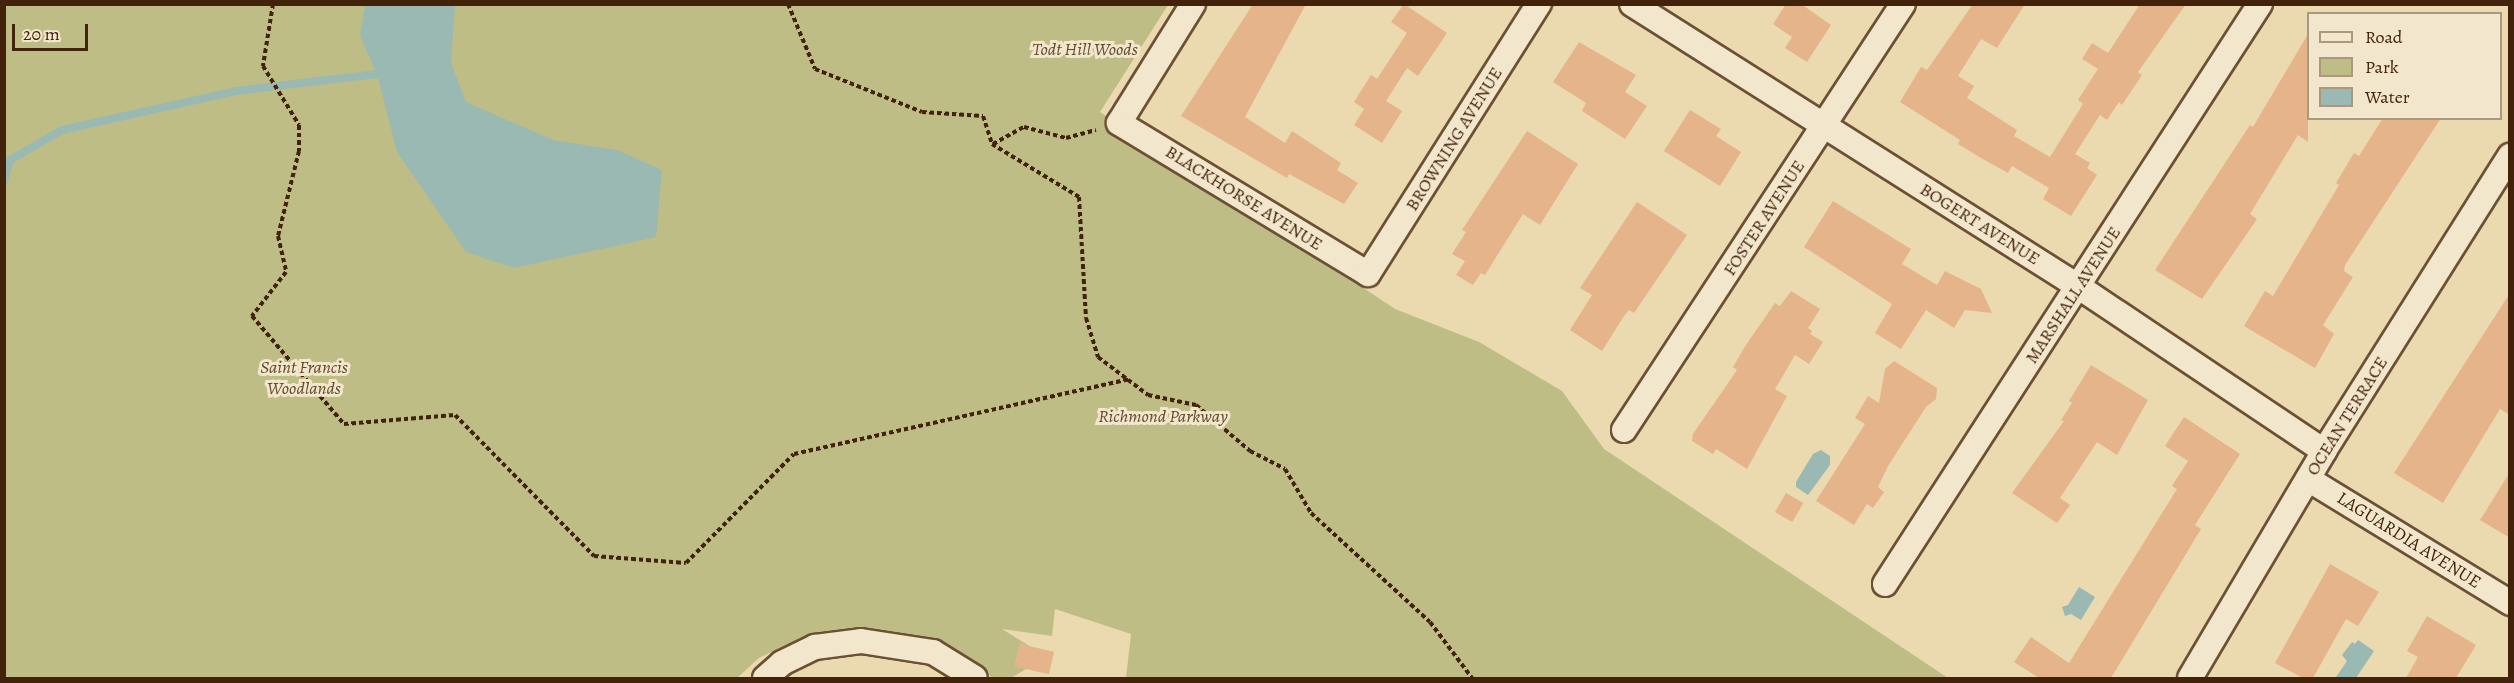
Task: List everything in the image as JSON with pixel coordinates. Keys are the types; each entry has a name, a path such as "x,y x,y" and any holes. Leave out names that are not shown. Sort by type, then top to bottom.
{"street":[{"path":"1119,123 1192,4"},
{"name":"BROWNING AVENUE","path":"1368,274 1539,4"},
{"name":"BOGERT AVENUE","path":"1632,4 2079,287 2324,451"},
{"name":"FOSTER AVENUE","path":"1624,430 1903,4"},
{"name":"MARSHALL AVENUE","path":"1885,584 2260,4"},
{"name":"BLACKHORSE AVENUE","path":"1119,123 1368,274"},
{"name":"OCEAN TERRACE","path":"2190,678 2324,451 2510,156"},
{"name":"LAGUARDIA AVENUE","path":"2308,479 2510,603"},
{"path":"765,678 782,663 815,647 861,640 933,652 975,678"}],"path":[{"path":"273,4 263,49 263,66 299,125 299,151 278,236 286,272 276,290 252,316 344,424 455,415 594,556 686,563 794,454 1129,379"},
{"path":"788,4 815,69 922,112 983,116 992,144 1079,197 1086,318 1098,357 1148,395 1196,405 1250,452 1285,469 1311,513 1430,622 1472,678"},
{"path":"992,144 1024,127 1066,138 1119,123"}],"green space":[{"path":"4,5 1168,5 1100,112 1395,309 1479,342 1562,391 1604,449 1948,678 1126,678 1131,634 1055,609 1052,636 1002,629 1031,647 1020,644 1015,666 1026,669 1011,678 993,678 961,655 926,641 875,632 825,634 788,644 759,658 737,678 5,678"}],"water":[{"path":"365,5 455,5 451,63 466,102 553,140 617,150 662,170 656,237 514,268 466,252 397,152 377,74 360,36"},
{"path":"1821,450 1830,456 1830,465 1808,495 1796,487 1796,482 1813,454"},
{"path":"2079,587 2095,597 2081,620 2071,614 2065,616 2062,607 2068,605"},
{"path":"2358,640 2374,651 2356,678 2336,677 2347,661 2342,655 2352,642 2355,644"}],"building":[{"path":"1253,4 1306,4 1245,117 1285,143 1292,131 1341,163 1337,170 1358,183 1344,204 1289,174 1287,178 1181,116"},
{"path":"1404,4 1447,33 1418,76 1407,68 1386,101 1402,111 1382,143 1354,125 1364,109 1354,102 1371,75 1377,79 1407,33 1391,22"},
{"path":"1786,4 1801,4 1831,25 1807,62 1785,48 1792,37 1773,24"},
{"path":"1973,4 2025,4 1997,48 1981,39 1958,76 1974,86 1967,98 2017,130 2014,136 2050,157 2083,104 2078,100 2098,69 2082,59 2092,43 2108,53 2140,4 2186,4 2138,72 2142,75 2122,105 2119,102 2107,120 2100,115 2075,154 2090,163 2087,168 2097,175 2071,216 2043,199 2049,188 2012,166 2008,173 1981,158 1958,144 1960,140 1900,102 1921,67 1927,70"},
{"path":"2307,36 2308,142 2298,135 2250,214 2257,219 2202,299 2155,270 2250,125 2253,127"},
{"path":"1579,42 1636,75 1625,92 1647,106 1625,139 1582,111 1586,103 1553,82"},
{"path":"1690,110 1721,129 1716,136 1741,152 1720,186 1664,151"},
{"path":"2382,120 2440,120 2345,265 2344,271 2353,277 2323,325 2334,334 2315,368 2244,326 2265,291 2273,296 2339,185 2336,183 2354,153 2359,156"},
{"path":"1527,131 1578,164 1540,225 1523,214 1485,275 1481,273 1473,285 1456,275 1465,261 1452,254 1466,232 1462,230"},
{"path":"1833,201 1911,249 1902,264 1937,285 1945,271 1981,289 1992,313 1965,310 1954,328 1926,310 1901,349 1875,333 1892,304 1804,247"},
{"path":"1637,202 1687,235 1634,313 1629,310 1602,351 1570,330 1592,295 1580,288"},
{"path":"1791,291 1820,309 1808,328 1812,331 1810,334 1823,342 1809,364 1795,355 1775,389 1787,396 1747,469 1716,449 1713,454 1692,441 1693,434 1737,370 1733,367 1746,345 1775,303 1780,306"},
{"path":"2510,293 2510,415 2500,409 2443,503 2394,473"},
{"path":"1894,361 1937,388 1936,399 1926,407 1888,466 1878,487 1884,492 1873,508 1867,504 1854,525 1816,501 1865,424 1855,418 1868,396 1879,403 1885,369"},
{"path":"2091,365 2148,400 2117,455 2097,442 2060,498 2070,505 2057,523 2012,493 2064,421 2061,420 2072,403 2069,401"},
{"path":"2184,417 2240,454 2195,525 2201,529 2111,678 2039,678 2014,662 2031,637 2069,663 2177,489 2172,486 2188,461 2165,446"},
{"path":"2510,472 2510,538 2480,520"},
{"path":"1786,493 1803,503 1792,522 1775,512"},
{"path":"2330,564 2379,592 2358,626 2346,619 2313,678 2303,678 2275,663"},
{"path":"2427,616 2476,645 2456,678 2406,678 2418,657 2407,651"},
{"path":"1020,644 1054,652 1049,674 1015,666"}],"waterway":[{"path":"4,181 10,160 62,130 236,91 377,74 386,80"}],"park label":[{"name":"Todt Hill Woods","path":"1085,49"},
{"name":"Saint Francis Woodlands","path":"304,378"},
{"name":"Richmond Parkway","path":"1163,416"}]}
